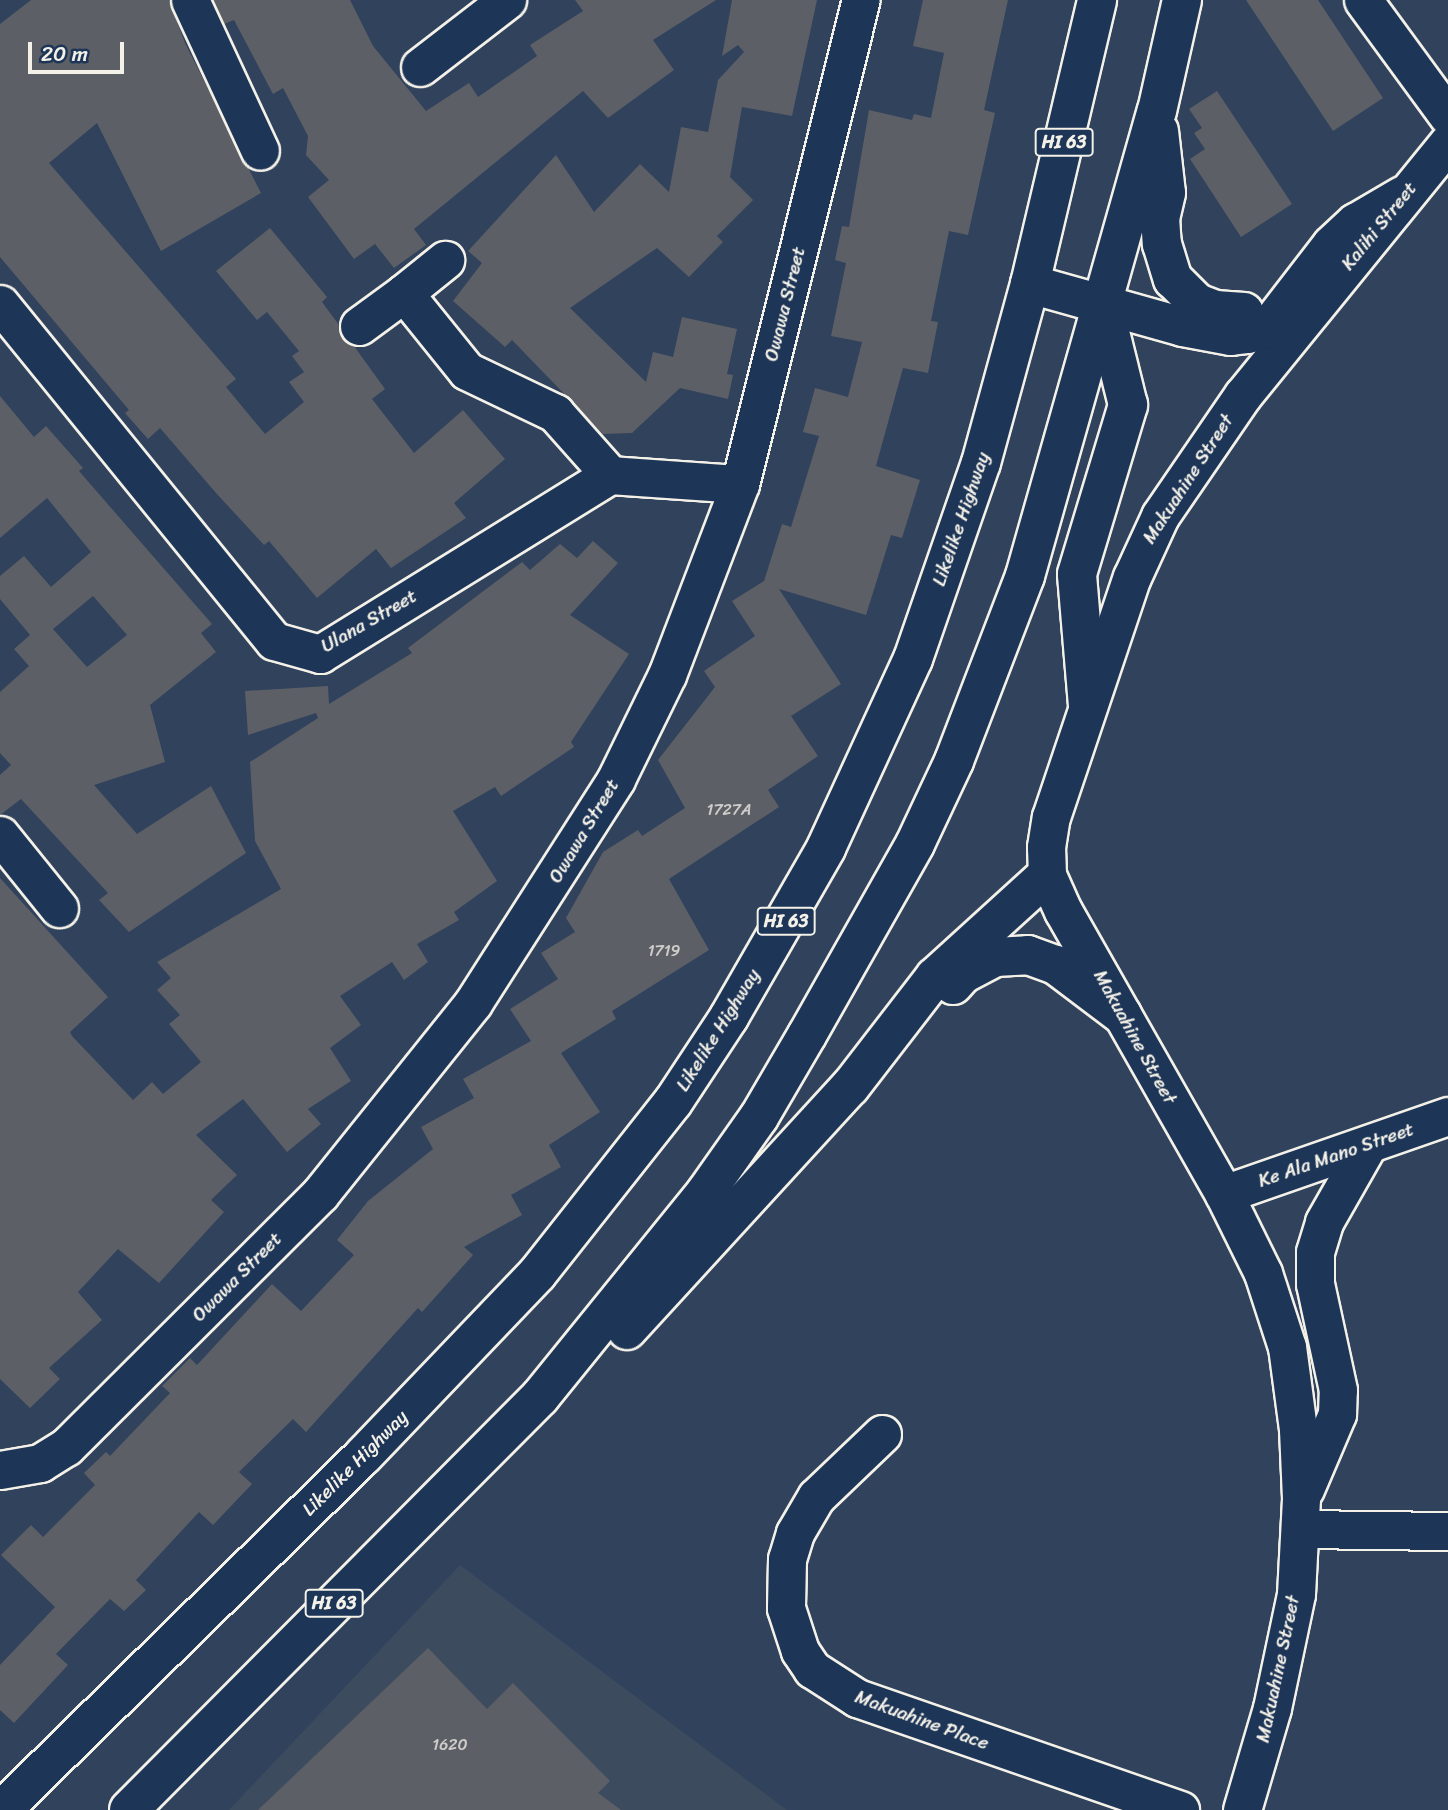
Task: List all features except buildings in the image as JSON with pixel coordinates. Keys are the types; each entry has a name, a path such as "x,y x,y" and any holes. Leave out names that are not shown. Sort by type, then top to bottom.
{"highway":[{"name":"Likelike Highway","path":"2,1810 363,1456 537,1274 680,1091 729,1017 826,848 913,659 981,463 1030,284 1097,0"},
{"name":"HI 63","path":"129,1810 540,1397 648,1267 759,1117 915,844 954,761 1024,576 1157,111 1182,0"},
{"path":"1157,111 1166,193 1162,244 1173,279 1197,303 1243,313 1332,245 1356,223 1402,196"},
{"path":"1030,284 1102,302 1183,327 1231,336 1248,334 1267,329 1332,245"},
{"path":"1088,706 1077,574 1128,405 1102,302"},
{"path":"540,1397 603,1355 850,1087 935,977 1047,875"},
{"path":"850,1087 881,1064 963,974 995,957 1028,955 1056,965 1122,1015"}],"street":[{"path":"190,0 260,151"},
{"path":"420,67 507,0"},
{"name":"Owawa Street","path":"0,1470 40,1463 66,1447 320,1194 473,1003 616,779 667,675 740,484 861,0"},
{"path":"1363,0 1448,116"},
{"name":"Kalihi Street","path":"1310,311 1448,143"},
{"path":"359,326 445,260"},
{"path":"404,293 467,371 555,412 610,474 740,484"},
{"name":"Ulana Street","path":"0,304 274,641 320,654 610,474"},
{"name":"Makuahine Street","path":"1242,1810 1284,1662 1301,1514 1287,1346 1262,1273 1224,1194 1122,1015 1047,875 1051,817 1132,577 1160,516 1243,395 1310,311"},
{"path":"0,835 59,908"},
{"name":"Ke Ala Mano Street","path":"1224,1194 1448,1116"},
{"path":"1368,1145 1324,1222 1315,1252 1315,1284 1338,1390 1337,1414 1301,1514 1448,1531"},
{"name":"Makuahine Place","path":"882,1434 825,1486 794,1533 785,1583 786,1608 800,1651 812,1669 857,1698 1180,1810"}],"shaded area":[{"path":"460,1565 787,1810 229,1810"}]}
